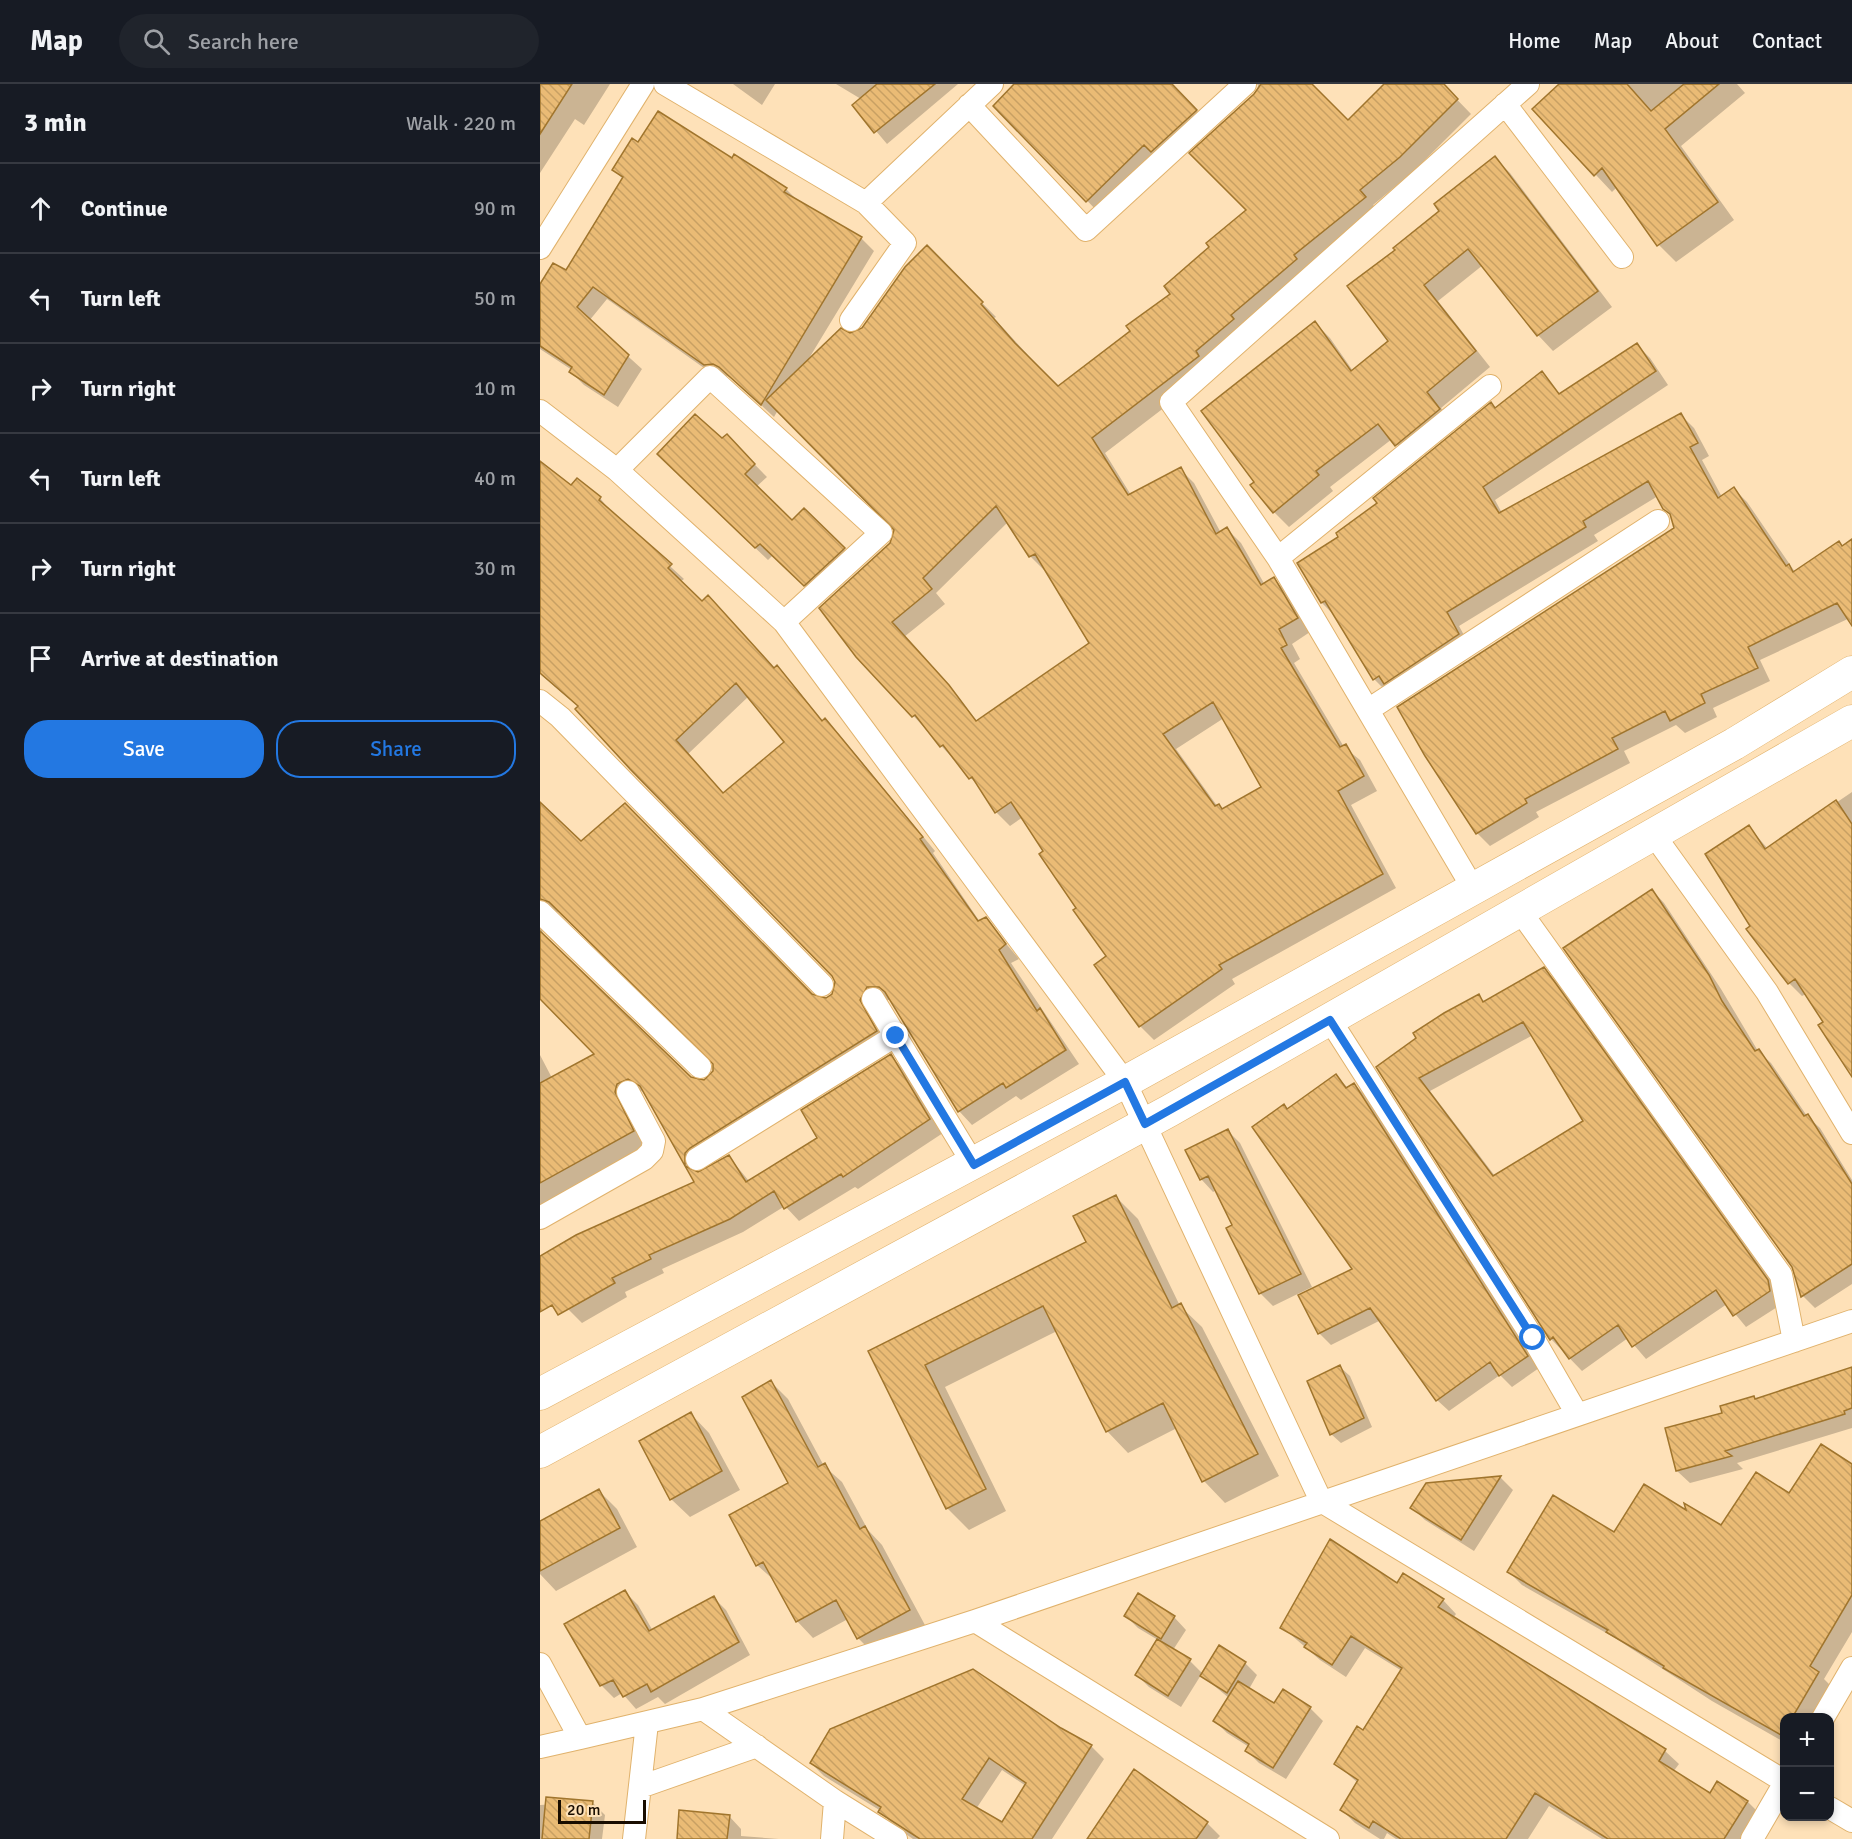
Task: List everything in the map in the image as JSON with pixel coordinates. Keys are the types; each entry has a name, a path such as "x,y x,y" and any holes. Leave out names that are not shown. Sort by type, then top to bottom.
{"street":[{"path":"540,248 643,84"},
{"path":"665,84 866,203 905,243 851,320"},
{"path":"866,203 992,84"},
{"path":"1474,890 1278,558 1171,402 1528,84"},
{"path":"969,105 1086,230 1232,89"},
{"path":"1505,105 1622,257"},
{"path":"617,470 710,377 880,533 784,622"},
{"path":"1278,558 1490,386"},
{"path":"540,411 617,470 784,622 1125,1082 1321,1502 1780,1779"},
{"path":"1368,710 1658,520"},
{"path":"540,1394 974,1165 1474,890 1734,744 1852,672"},
{"path":"540,700 560,717 822,985"},
{"path":"540,1452 1145,1124 1852,721"},
{"path":"1654,835 1767,992 1852,1133"},
{"path":"1520,911 1781,1275 1794,1341"},
{"path":"540,912 700,1067"},
{"path":"873,999 974,1165"},
{"path":"1330,1020 1526,1328 1577,1414"},
{"path":"697,1159 896,1036"},
{"path":"540,1218 644,1159 652,1151 654,1141 628,1092"},
{"path":"540,1747 703,1709 975,1621 1852,1321"},
{"path":"975,1621 1328,1839"},
{"path":"540,1664 580,1738"},
{"path":"1826,1713 1852,1668"},
{"path":"703,1709 836,1801 896,1839"},
{"path":"634,1839 647,1723"},
{"path":"640,1786 757,1746"},
{"path":"1752,1839 1780,1791"},
{"path":"831,1839 836,1801"},
{"path":"1834,1810 1852,1821"}],"building":[{"path":"540,84 572,84 540,134"},
{"path":"877,84 935,84 874,133 852,105"},
{"path":"1014,84 1172,84 1197,110 1151,152 1144,145 1086,202 993,106"},
{"path":"1261,84 1312,84 1348,120 1384,84 1444,84 1458,99 1400,157 1360,190 1366,197 1294,255 1297,259 1231,315 1234,319 1196,351 1199,356 1092,438 1128,495 1181,467 1216,534 1227,527 1261,585 1274,577 1298,618 1279,629 1287,645 1281,648 1340,747 1346,744 1364,776 1338,791 1383,874 1219,965 1222,969 1139,1027 1094,965 1106,956 1073,910 1076,908 1039,854 1043,851 1011,802 995,813 972,777 969,779 943,745 940,747 915,715 912,717 856,657 819,608 890,543 894,530 766,400 841,328 850,333 862,328 905,267 927,245 983,302 981,304 1015,343 1058,386 1130,331 1126,326 1170,294 1164,286 1209,247 1206,243 1246,210 1189,153 1254,94","holes":["996,506 1029,557 1035,554 1089,643 976,721 949,685 892,622 932,589 923,578","1213,702 1261,787 1222,809 1219,804 1215,806 1163,734"]},
{"path":"1559,84 1627,84 1651,111 1684,84 1719,84 1665,129 1718,202 1657,246 1602,168 1594,176 1532,109"},
{"path":"658,111 732,158 734,154 787,188 784,192 862,237 761,405 719,367 713,364 704,365 593,287 577,307 629,355 604,395 569,372 572,367 540,346 540,284 553,263 566,270 623,177 612,170 632,138 638,142"},
{"path":"1495,156 1598,291 1537,336 1468,249 1424,285 1476,351 1427,392 1440,409 1395,446 1378,424 1316,471 1319,475 1273,513 1250,485 1254,482 1201,411 1315,321 1351,371 1388,341 1347,286 1395,250 1393,248 1439,211 1434,204"},
{"path":"1637,343 1656,371 1483,487 1499,513 1681,413 1698,443 1690,447 1718,498 1734,487 1786,566 1789,564 1793,572 1839,541 1842,546 1852,539 1852,626 1837,603 1748,647 1758,668 1701,694 1705,703 1670,721 1665,711 1612,738 1618,749 1525,799 1527,803 1476,834 1425,756 1397,707 1674,528 1670,514 1663,509 1648,481 1583,521 1586,527 1447,612 1459,634 1384,684 1379,676 1373,680 1325,601 1321,603 1297,563 1338,537 1336,533 1377,503 1373,498 1491,402 1495,408 1542,371 1559,394"},
{"path":"695,414 722,438 727,434 755,464 745,474 792,520 804,508 845,548 804,586 760,544 755,548 657,454"},
{"path":"540,461 571,485 577,478 601,497 599,500 672,564 668,568 702,601 708,595 774,668 777,665 822,721 825,718 923,837 920,839 978,921 986,917 1006,944 999,950 1037,1011 1040,1008 1066,1050 1006,1088 1003,1083 958,1112 885,992 879,987 867,987 860,1000 877,1031 690,1148 685,1153 685,1166 640,1086 628,1079 617,1084 615,1092 634,1131 540,1183 540,1083 594,1054 540,999 540,931 691,1077 704,1080 713,1071 713,1064 549,902 540,899 540,802 581,841 625,803 812,994 826,998 832,994 835,982 832,976 630,769 575,709 578,706 540,673","holes":["736,683 784,742 723,793 676,740"]},
{"path":"1836,800 1852,824 1852,1077 1818,1025 1823,1022 1795,979 1788,984 1746,929 1750,926 1705,854 1749,825 1765,849"},
{"path":"1652,889 1709,975 1722,1001 1755,1051 1759,1049 1804,1116 1808,1114 1852,1184 1852,1264 1801,1297 1792,1267 1563,948"},
{"path":"1544,967 1768,1280 1770,1291 1733,1316 1716,1290 1632,1347 1618,1325 1569,1359 1553,1337 1550,1340 1376,1067 1416,1038 1413,1033 1444,1013 1479,994 1483,1002","holes":["1523,1022 1583,1121 1493,1176 1419,1078"]},
{"path":"891,1054 930,1119 843,1177 841,1174 784,1209 774,1191 730,1219 649,1255 651,1259 612,1278 615,1283 558,1315 552,1305 540,1312 540,1256 576,1235 694,1182 685,1166 698,1172 729,1155 746,1182 817,1138 801,1110"},
{"path":"1336,1074 1346,1088 1354,1083 1528,1356 1499,1376 1490,1362 1436,1401 1370,1308 1318,1334 1298,1295 1352,1269 1252,1127 1284,1104 1287,1109"},
{"path":"1228,1129 1301,1274 1259,1294 1226,1228 1232,1225 1208,1176 1200,1180 1185,1150"},
{"path":"1116,1195 1172,1308 1181,1303 1258,1454 1202,1482 1163,1403 1106,1432 1043,1306 925,1365 986,1489 946,1509 868,1351 1086,1242 1073,1216"},
{"path":"1340,1365 1364,1418 1330,1435 1307,1381"},
{"path":"1852,1367 1852,1408 1844,1411 1845,1414 1725,1451 1732,1456 1676,1471 1665,1428 1722,1413 1720,1406 1754,1396 1755,1399"},
{"path":"771,1380 818,1467 825,1463 860,1529 865,1526 910,1610 857,1639 836,1600 796,1622 763,1562 756,1566 729,1515 788,1483 742,1397"},
{"path":"691,1412 722,1471 670,1500 639,1441"},
{"path":"1821,1444 1852,1464 1852,1595 1810,1666 1819,1672 1795,1713 1780,1713 1780,1734 1663,1668 1664,1666 1606,1632 1608,1630 1507,1572 1553,1495 1614,1532 1644,1484 1686,1510 1684,1503 1721,1525 1756,1472 1789,1493"},
{"path":"1501,1476 1461,1540 1410,1508 1426,1483"},
{"path":"599,1489 620,1528 540,1571 540,1521"},
{"path":"1330,1539 1397,1583 1403,1573 1444,1599 1438,1607 1666,1749 1659,1761 1710,1793 1717,1781 1748,1801 1724,1839 1608,1839 1535,1793 1506,1839 1401,1839 1373,1821 1369,1828 1340,1810 1358,1780 1334,1764 1357,1726 1363,1730 1402,1668 1351,1636 1332,1665 1304,1647 1307,1643 1280,1628"},
{"path":"625,1590 649,1631 714,1596 739,1642 651,1692 647,1684 623,1697 613,1680 600,1686 564,1624"},
{"path":"1138,1593 1175,1616 1161,1639 1124,1616"},
{"path":"1157,1639 1191,1659 1168,1696 1135,1675"},
{"path":"1219,1645 1246,1662 1227,1693 1200,1676"},
{"path":"973,1669 1061,1728 1092,1745 1032,1839 920,1839 878,1812 881,1807 810,1763 830,1729","holes":["989,1758 1026,1783 1002,1822 962,1799"]},
{"path":"1238,1681 1274,1703 1283,1689 1311,1707 1273,1768 1245,1751 1249,1744 1213,1721"},
{"path":"1134,1769 1208,1822 1196,1839 1087,1839"},
{"path":"546,1797 593,1801 589,1839 542,1839"},
{"path":"679,1810 730,1815 727,1839 677,1839"}],"route":[{"path":"896,1036 974,1165 1125,1082 1145,1124 1330,1020 1533,1338"}]}
